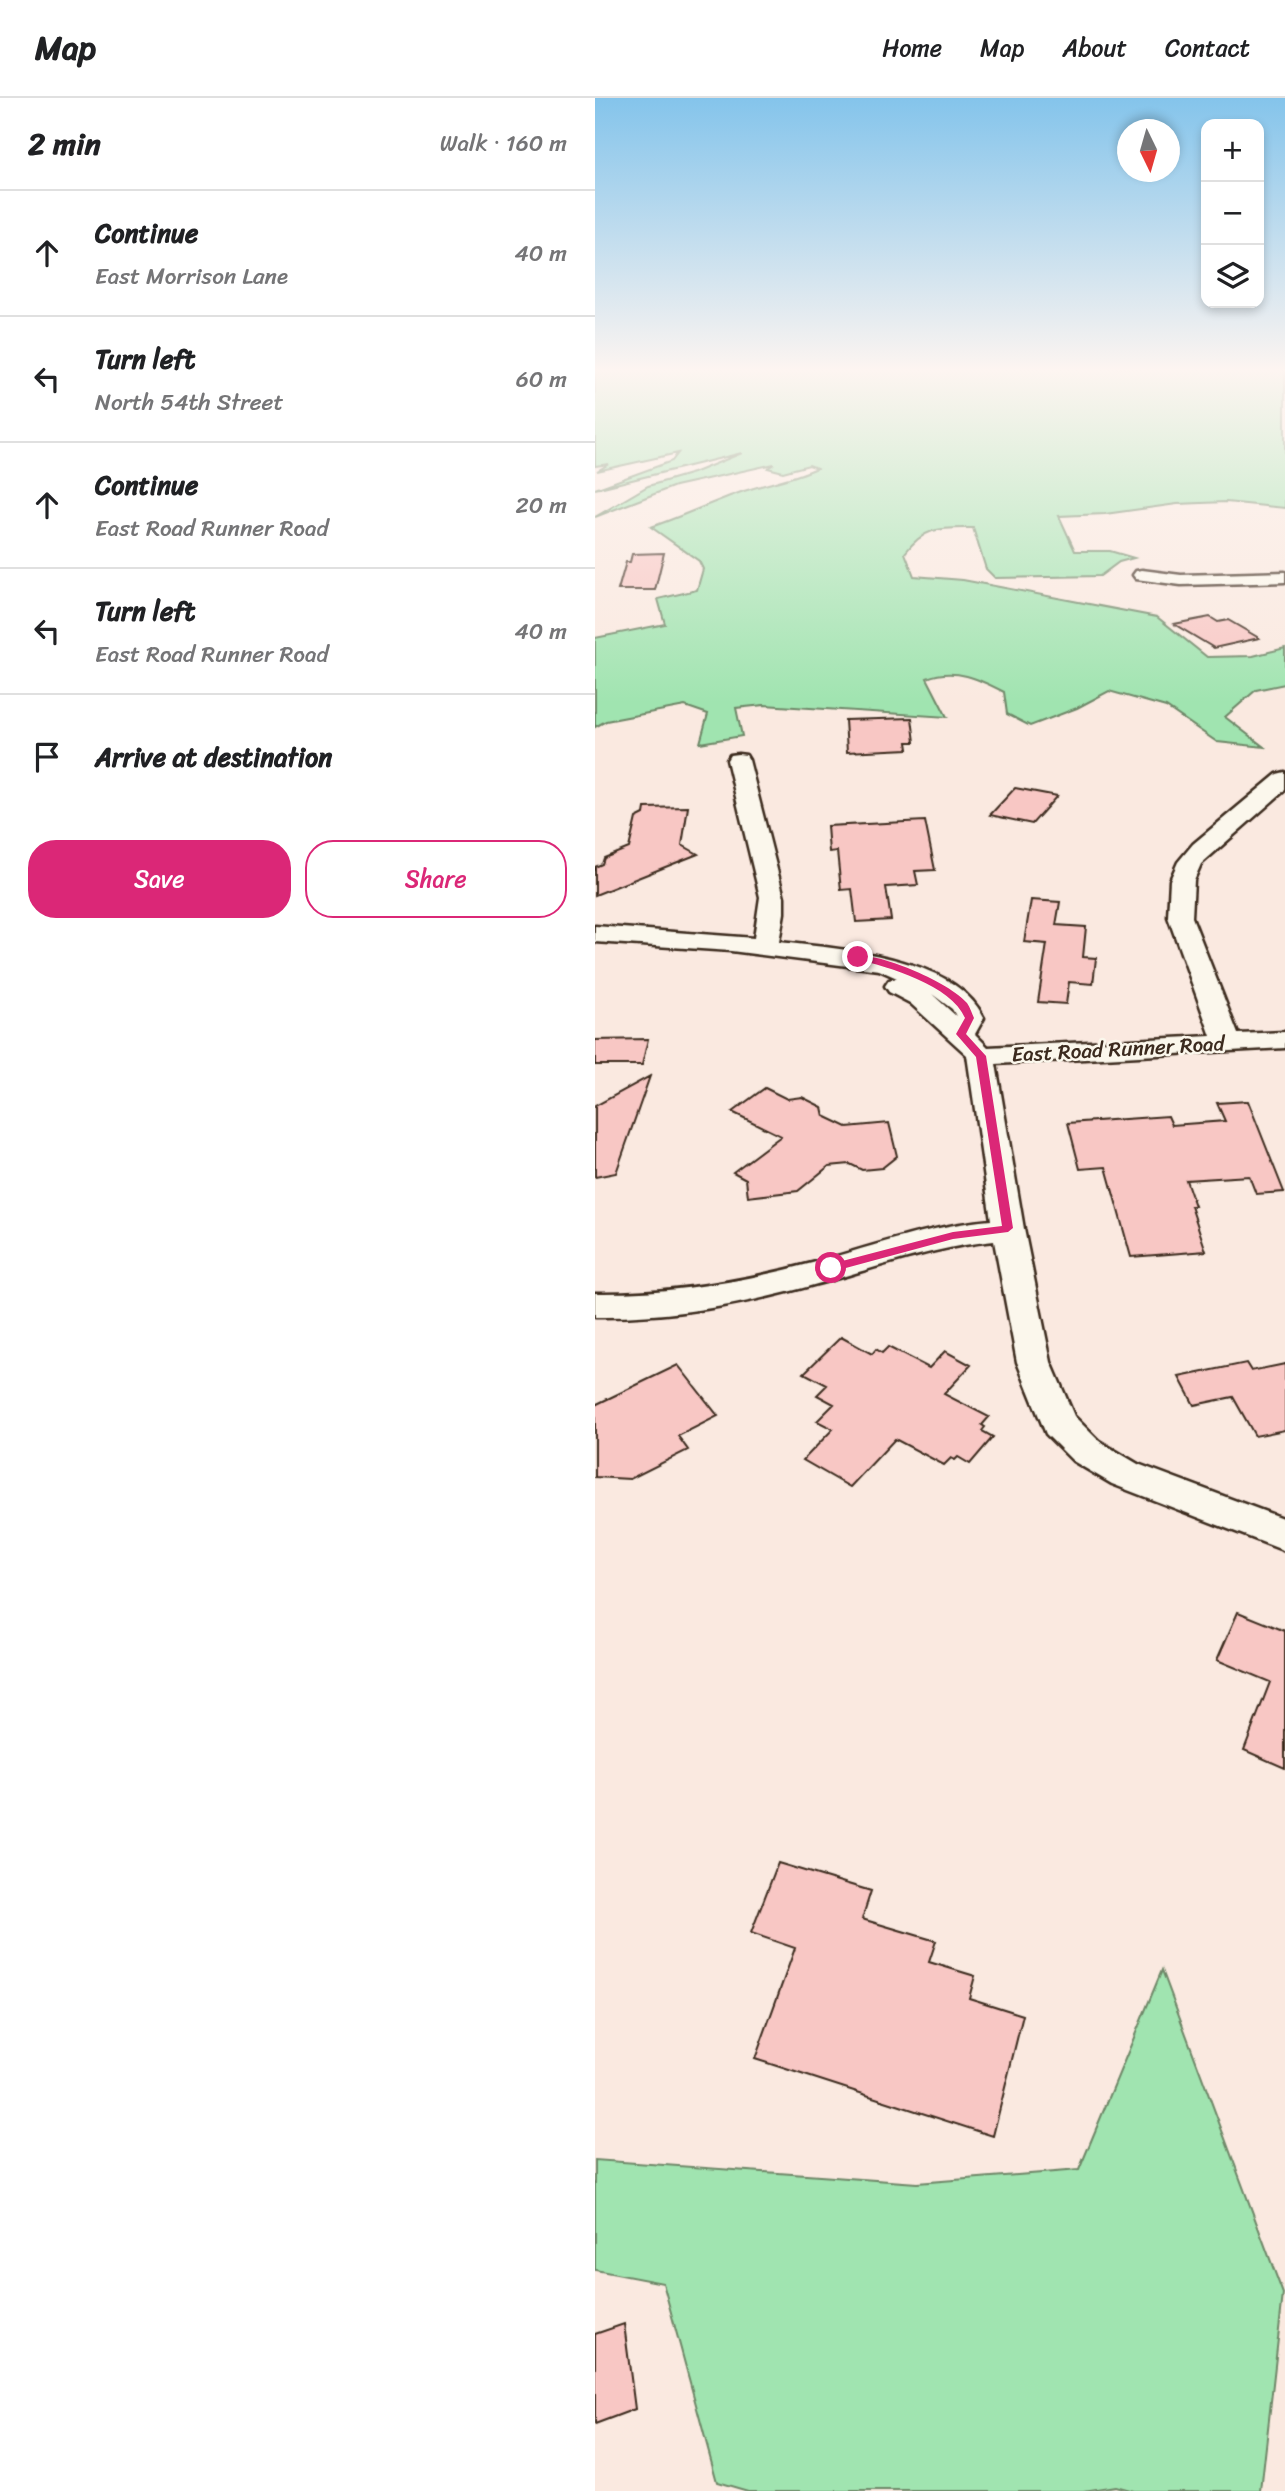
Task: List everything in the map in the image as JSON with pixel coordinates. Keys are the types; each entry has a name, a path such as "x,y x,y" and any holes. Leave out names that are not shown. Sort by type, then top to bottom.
{"street":[{"path":"1142,575 1181,580 1285,577"},
{"path":"738,760 772,897 772,913 765,946"},
{"path":"1227,1043 1180,917 1182,880 1190,862 1201,849 1285,779"},
{"path":"595,934 765,946 835,958 849,967 892,983 919,997 971,1045 1034,1362 1059,1424 1086,1451 1125,1474 1285,1535"},
{"name":"East Road Runner Road","path":"971,1045 1285,1040"},
{"path":"595,1305 622,1307 680,1302 739,1291 953,1236 1008,1228"}],"green space":[{"path":"621,480 633,480 595,489"},
{"path":"670,480 703,480 675,486 595,517 648,486"},
{"path":"784,480 1285,480 1285,508 1226,502 1177,504 1105,514 1059,516 1075,551 1110,551 1134,558 1119,562 1100,576 995,578 986,569 973,528 935,530 912,544 905,553 914,576 963,580 1157,617 1207,657 1253,656 1285,648 1285,684 1256,690 1225,717 1264,747 1217,742 1166,707 1109,691 1077,708 1030,726 1007,714 1004,692 976,679 957,674 927,678 947,717 764,705 736,708 742,736 700,743 708,714 685,706 606,721 595,727 595,638 665,624 658,599 697,590 703,569 699,561 651,527 744,491"},
{"path":"1162,1970 1283,2294 1261,2491 1133,2491 1115,2486 1084,2491 748,2491 717,2482 663,2283 595,2270 595,2160 917,2183 1079,2170"}],"building":[{"path":"664,553 655,590 618,590 626,562 630,562 632,554"},
{"path":"1210,617 1218,622 1228,620 1259,638 1214,648 1174,624"},
{"path":"912,718 915,742 907,742 908,749 847,752 845,720"},
{"path":"1015,788 1057,796 1032,824 990,815"},
{"path":"688,807 682,845 698,854 595,895 595,867 602,864 604,858 629,848 636,818 644,814 645,808"},
{"path":"925,821 935,870 915,871 918,885 886,887 891,920 856,922 852,889 841,890 837,851 829,852 827,826"},
{"path":"1031,900 1060,902 1056,925 1086,927 1083,957 1096,958 1093,984 1069,982 1066,1004 1038,1002 1047,944 1024,942"},
{"path":"648,1039 642,1065 595,1065 595,1040"},
{"path":"650,1076 616,1173 595,1177 595,1106"},
{"path":"765,1088 787,1099 802,1097 822,1107 824,1116 847,1127 889,1123 897,1156 882,1168 862,1170 850,1164 829,1166 798,1191 748,1197 746,1179 733,1172 781,1136 732,1112"},
{"path":"1248,1101 1284,1192 1256,1194 1249,1176 1186,1180 1195,1206 1191,1206 1206,1251 1131,1257 1106,1167 1080,1169 1068,1123 1168,1116 1172,1125 1225,1121 1217,1103"},
{"path":"841,1337 872,1354 876,1349 882,1353 888,1347 929,1368 945,1351 971,1365 944,1394 989,1417 982,1425 985,1427 982,1431 993,1437 970,1464 958,1457 955,1460 951,1458 944,1465 895,1439 850,1487 803,1460 833,1429 817,1421 834,1404 817,1395 827,1385 804,1373"},
{"path":"1246,1363 1251,1371 1285,1364 1285,1430 1255,1436 1233,1397 1194,1405 1179,1377"},
{"path":"678,1365 718,1416 678,1436 688,1450 630,1479 595,1477 595,1405"},
{"path":"1238,1612 1285,1631 1285,1768 1244,1750 1270,1682 1217,1660"},
{"path":"778,1863 871,1891 862,1919 936,1941 929,1962 975,1976 969,1998 1023,2015 993,2136 755,2059 795,1948 751,1933"},
{"path":"624,2324 635,2409 595,2424 595,2334"}],"route":[{"path":"831,1268 953,1236 1008,1228 981,1056 961,1034 969,1018 964,1006 948,992 909,973 885,963 858,957"}]}
